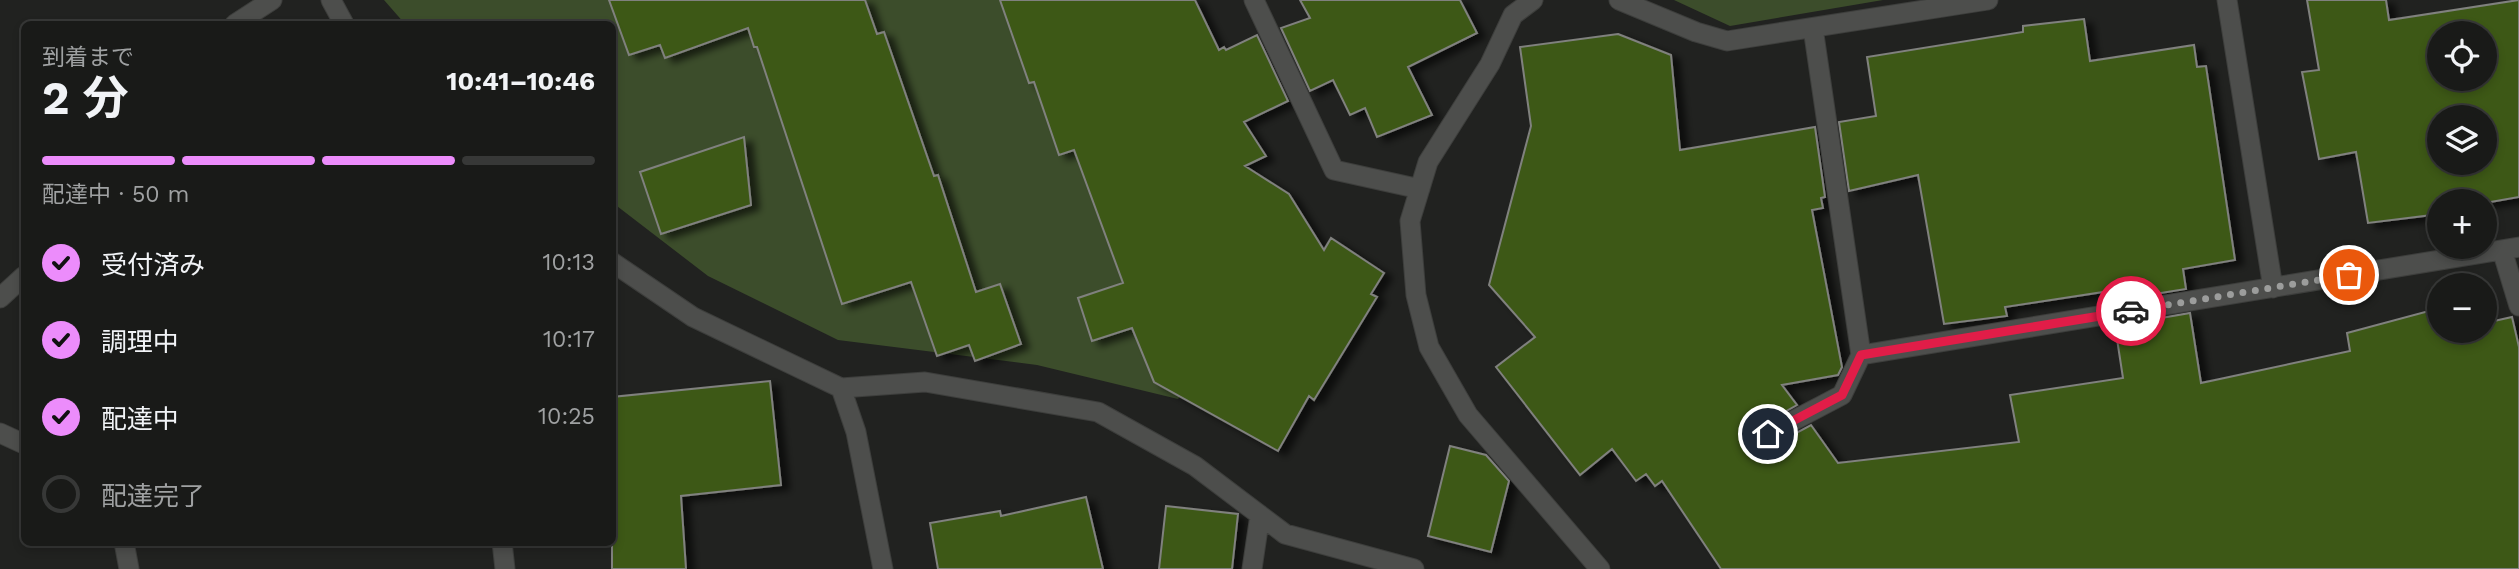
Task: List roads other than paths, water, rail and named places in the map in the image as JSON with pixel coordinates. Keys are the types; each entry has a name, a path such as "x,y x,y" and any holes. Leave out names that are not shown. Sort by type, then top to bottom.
{"street":[{"path":"240,21 272,0"},
{"path":"331,0 342,21"},
{"path":"1254,0 1334,170 1420,189"},
{"path":"1533,0 1513,15 1490,64 1428,162 1410,221 1416,295 1429,347 1468,415 1600,569"},
{"path":"1619,0 1696,33 1727,41 1988,0"},
{"path":"2227,0 2273,288"},
{"path":"1768,434 1842,395 1861,355 1813,28"},
{"path":"1861,355 2510,249 2519,306"},
{"path":"616,265 693,317 841,388 925,382 1098,412 1195,466 1285,534 1414,569"},
{"path":"0,298 21,279"},
{"path":"841,388 856,432 883,569"},
{"path":"0,433 21,443"},
{"path":"1252,569 1259,515"},
{"path":"125,546 129,569"},
{"path":"502,546 505,569"}]}
